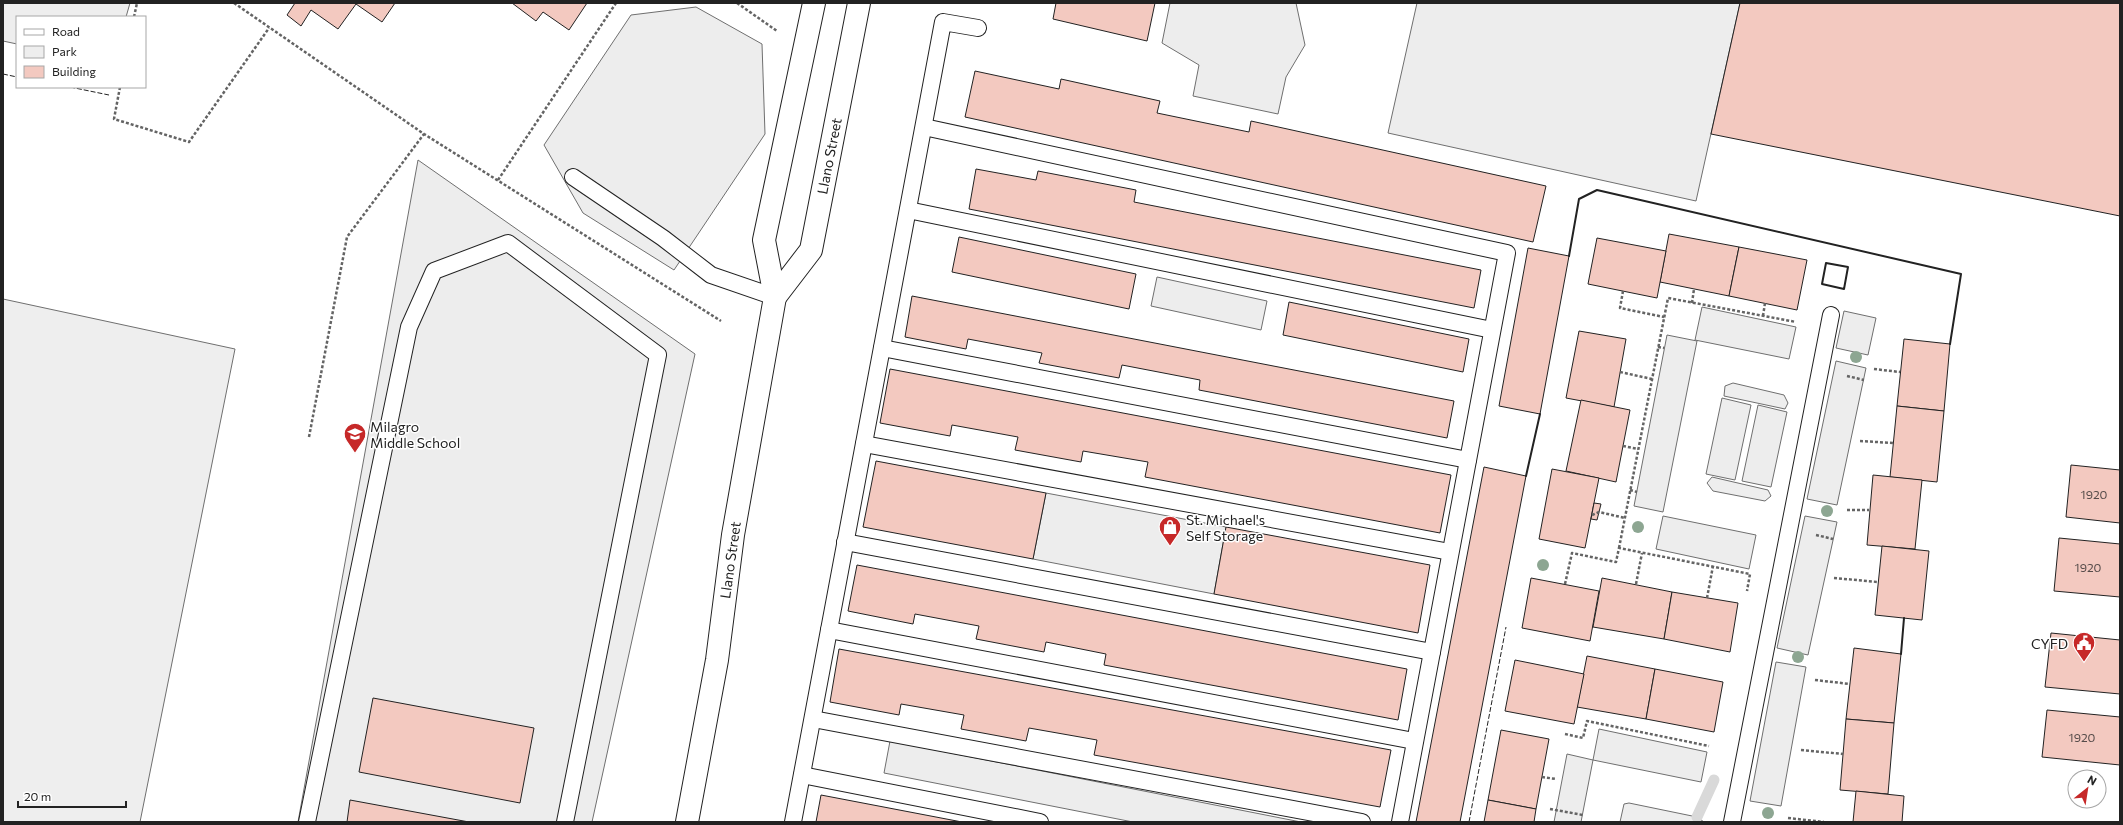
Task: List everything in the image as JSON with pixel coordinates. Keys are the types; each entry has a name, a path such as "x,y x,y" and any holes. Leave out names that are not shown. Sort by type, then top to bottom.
{"street":[{"name":"Llano Street","path":"687,822 717,660 733,535 775,298 764,240 814,3"},
{"name":"Llano Street","path":"775,298 811,250 859,3"}],"lane":[{"path":"793,822 943,22 978,28"},
{"path":"924,127 1507,253 1414,741 1400,822"},
{"path":"573,177 663,238 711,275 775,298"},
{"path":"908,210 1492,330"},
{"path":"307,822 409,327 434,271 508,243 658,355 565,822"},
{"path":"1732,822 1830,315"},
{"path":"882,348 1468,460"},
{"path":"864,444 1450,552"},
{"path":"846,542 1432,652"},
{"path":"829,630 1414,741"},
{"path":"812,719 1362,822"},
{"path":"802,775 1040,822"}],"path":[{"path":"134,16 137,3"},
{"path":"234,3 424,134 721,321"},
{"path":"498,180 616,3"},
{"path":"737,3 784,36"},
{"path":"120,88 114,119 189,142 269,28"},
{"path":"310,437 347,237 424,134"},
{"path":"1692,303 1694,289"},
{"path":"1623,291 1620,308 1664,317"},
{"path":"1565,584 1572,553 1616,562 1668,298 1796,322"},
{"path":"1763,316 1765,303"},
{"path":"1658,348 1664,348"},
{"path":"1874,369 1900,372"},
{"path":"1620,372 1652,379"},
{"path":"1860,441 1893,442"},
{"path":"1623,446 1639,449"},
{"path":"1630,490 1637,492"},
{"path":"1847,510 1869,510"},
{"path":"1592,515 1599,512 1625,518"},
{"path":"1619,548 1750,574"},
{"path":"1636,584 1642,553"},
{"path":"1707,598 1713,566"},
{"path":"1834,578 1878,582"},
{"path":"1814,680 1850,684"},
{"path":"1565,734 1584,738 1587,721 1709,746"},
{"path":"1801,750 1843,754"},
{"path":"1542,777 1556,779"},
{"path":"1550,808 1582,815"},
{"path":"1788,818 1824,822"}],"green space":[{"path":"3,3 130,3 126,16 16,16 16,44 3,41"},
{"path":"3,299 235,349 140,822 3,822"},
{"path":"1733,383 1784,395 1788,403 1785,409 1724,396 1725,386"},
{"path":"1712,477 1768,490 1771,496 1765,501 1713,491 1707,483"},
{"path":"1629,803 1697,817 1704,822 1620,822 1624,804"}],"shaded area":[{"path":"1170,3 1296,3 1305,45 1286,77 1278,114 1193,96 1199,65 1162,43"},
{"path":"1417,3 1740,3 1696,201 1388,133"},
{"path":"696,7 762,44 765,134 674,270 583,213 544,145 631,15"},
{"path":"418,160 695,354 592,822 298,822"},
{"path":"1157,277 1267,301 1261,330 1151,306"},
{"path":"1702,307 1796,327 1789,359 1695,340"},
{"path":"1844,311 1876,318 1868,355 1836,348"},
{"path":"1667,335 1697,341 1663,512 1634,506"},
{"path":"1836,361 1866,368 1837,505 1807,499"},
{"path":"1722,398 1751,405 1735,480 1706,474"},
{"path":"1758,405 1787,412 1771,487 1742,481"},
{"path":"1046,493 1226,527 1214,594 1033,559"},
{"path":"1663,516 1756,535 1749,569 1656,549"},
{"path":"1805,516 1837,522 1808,655 1777,648"},
{"path":"1776,662 1806,667 1781,806 1750,801"},
{"path":"1599,729 1707,752 1701,782 1593,760"},
{"path":"890,741 1301,822 1133,822 884,773"},
{"path":"1567,754 1593,760 1581,822 1554,822"}],"building":[{"path":"295,3 395,3 382,22 356,4 338,29 311,10 301,26 287,15"},
{"path":"512,3 587,3 569,30 543,12 536,21"},
{"path":"1056,3 1155,3 1147,41 1053,19"},
{"path":"1740,3 2120,3 2120,216 1711,134"},
{"path":"975,71 1059,89 1061,79 1160,101 1157,113 1249,132 1251,121 1546,186 1533,242 965,117"},
{"path":"976,169 1036,180 1038,171 1136,190 1134,202 1481,270 1474,308 969,209"},
{"path":"1669,234 1739,247 1729,296 1660,282"},
{"path":"959,237 1136,274 1129,309 952,272"},
{"path":"1597,238 1666,251 1657,298 1588,284"},
{"path":"1739,247 1807,260 1797,310 1729,296"},
{"path":"1528,248 1569,256 1540,414 1499,406"},
{"path":"912,296 1454,401 1447,438 1199,390 1200,380 1122,365 1119,378 1039,363 1042,353 968,339 966,349 905,337"},
{"path":"1289,302 1469,339 1463,372 1283,335"},
{"path":"1579,331 1626,339 1614,407 1566,398"},
{"path":"1904,339 1950,344 1944,411 1897,406"},
{"path":"890,369 1451,475 1440,533 1145,477 1148,462 1083,451 1081,462 1015,450 1018,437 952,425 950,436 880,423"},
{"path":"1581,400 1630,410 1616,482 1566,471"},
{"path":"1897,406 1944,411 1937,482 1890,477"},
{"path":"876,461 1046,493 1033,559 863,527"},
{"path":"2071,465 2120,470 2120,523 2066,517"},
{"path":"1484,467 1526,476 1460,822 1416,822"},
{"path":"1552,469 1599,478 1585,548 1539,539"},
{"path":"1873,475 1922,480 1915,549 1867,545"},
{"path":"1594,503 1601,504 1597,520 1591,519"},
{"path":"1226,527 1430,565 1418,633 1214,594"},
{"path":"2059,538 2120,544 2120,597 2054,591"},
{"path":"1882,546 1929,551 1922,620 1875,615"},
{"path":"857,565 1407,669 1398,720 1104,665 1106,654 1046,642 1044,652 976,639 979,626 915,614 913,624 848,611"},
{"path":"1531,578 1599,591 1590,641 1522,628"},
{"path":"1602,578 1672,592 1664,639 1593,627"},
{"path":"1672,592 1738,603 1730,652 1664,639"},
{"name":"CYFD","path":"2051,633 2120,640 2120,694 2045,687"},
{"path":"1854,648 1901,654 1894,723 1846,719"},
{"path":"839,649 1391,750 1380,807 1094,755 1097,740 1029,728 1026,741 961,729 964,715 901,704 899,715 830,702"},
{"path":"1587,656 1655,669 1646,719 1577,707"},
{"path":"1515,660 1584,674 1574,724 1505,711"},
{"path":"1655,669 1723,682 1714,732 1646,719"},
{"path":"373,698 534,728 520,803 359,772"},
{"path":"2047,710 2120,717 2120,765 2042,757"},
{"path":"1846,719 1894,723 1888,794 1840,790"},
{"path":"1501,730 1549,739 1536,809 1488,800"},
{"path":"1856,791 1904,796 1902,822 1853,822"},
{"path":"821,795 962,822 816,822"},
{"path":"350,800 469,822 347,822"},
{"path":"1488,800 1536,809 1534,822 1484,822"}],"waterway":[{"path":"1697,817 1714,780"}],"fence":[{"path":"3,74 16,77"},
{"path":"75,88 109,95"},
{"path":"1469,822 1506,627"}],"wall":[{"path":"1569,256 1579,199 1597,190 1961,274 1950,344"},
{"path":"1826,263 1848,267 1844,289 1822,284 1826,263"},
{"path":"1526,476 1540,414"},
{"path":"1901,654 1904,618"}],"place":[{"name":"Milagro Middle School","path":"355,454"},
{"name":"St. Michael's Self Storage","path":"1170,546"},
{"name":"CYFD","path":"2084,662"}]}
